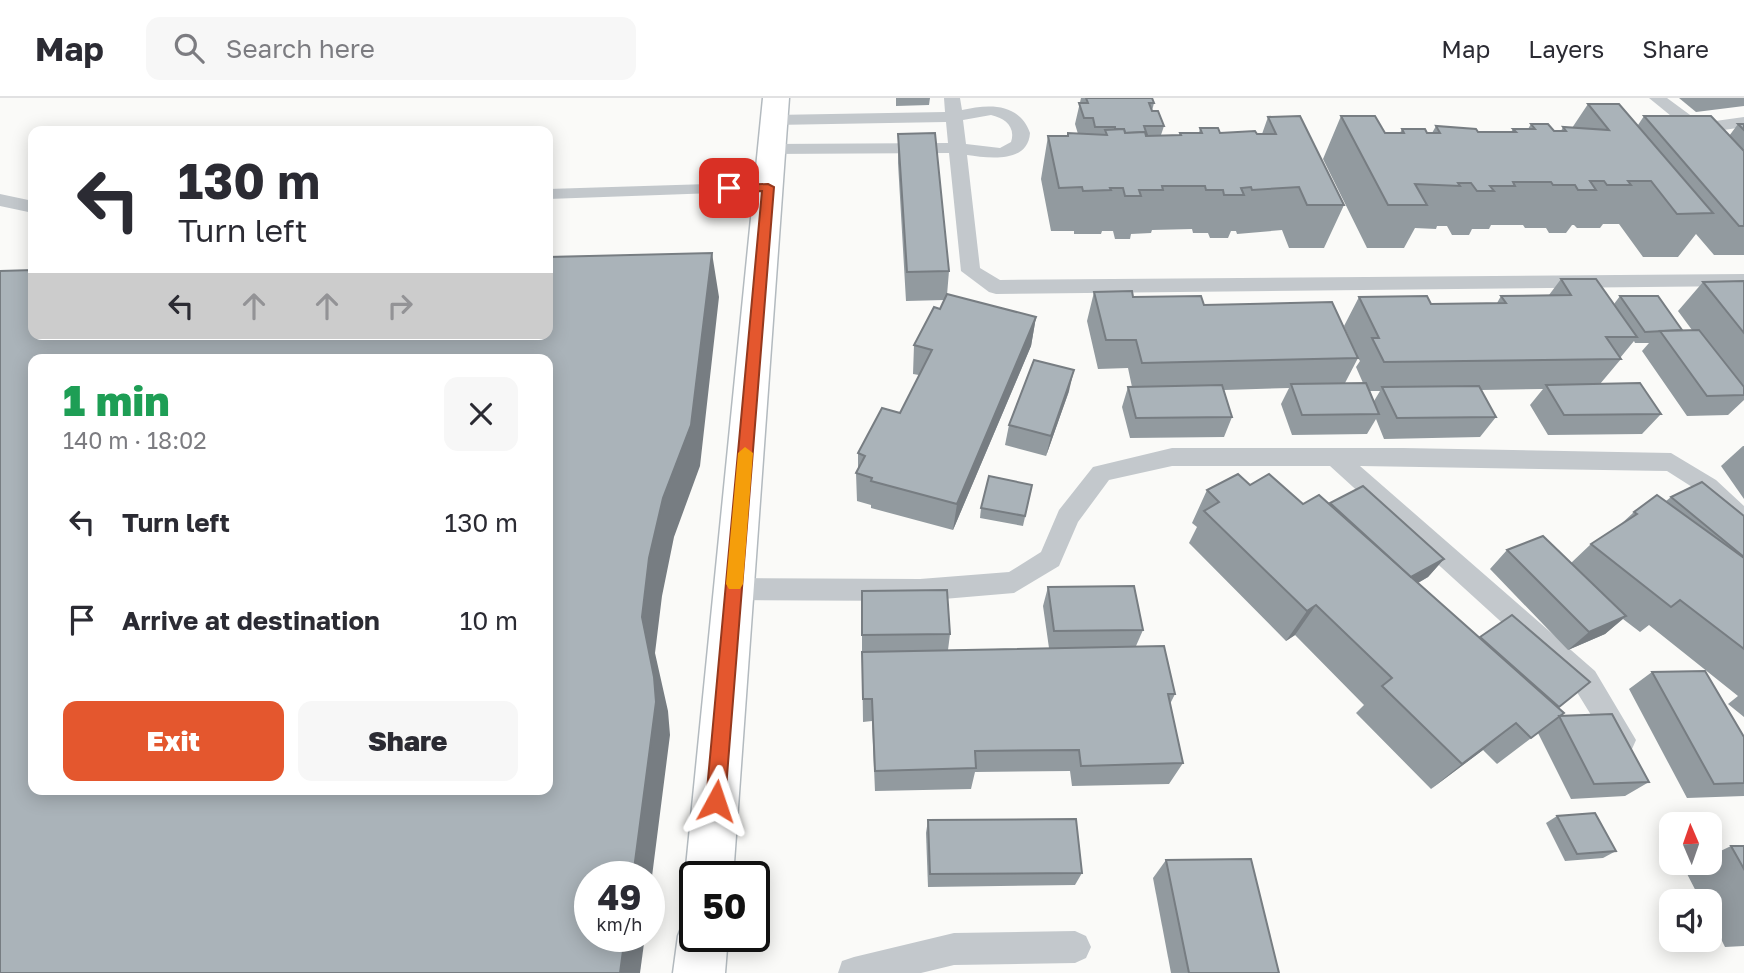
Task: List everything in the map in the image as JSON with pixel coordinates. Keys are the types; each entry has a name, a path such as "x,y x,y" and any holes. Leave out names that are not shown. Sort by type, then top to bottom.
{"main road":[{"path":"710,861 774,122"},
{"path":"699,973 701,952"}],"lane":[{"path":"1657,98 1698,129 1744,178"},
{"path":"953,107 971,271 996,287 1744,279"},
{"path":"953,107 1004,113 1019,123 1022,135 1020,143 1001,153 774,122 953,107"},
{"path":"1698,129 1744,122"},
{"path":"553,194 768,187"},
{"path":"0,200 28,208"},
{"path":"0,217 28,210"},
{"path":"734,589 920,590 1014,582 1050,559 1068,517 1101,473 1172,457 1671,462 1708,486 1744,521"},
{"path":"1335,457 1585,680 1633,758"},
{"path":"854,973 954,949 1075,947"}],"building":[{"path":"1086,98 1152,98 1154,103 1149,103 1152,111 1158,111 1164,126 1144,126 1147,135 1145,132 1125,133 1124,129 1115,127 1095,127 1093,118 1084,118 1079,103 1088,103"},
{"path":"1588,104 1619,104 1713,213 1677,214 1651,181 1628,181 1631,185 1607,185 1604,181 1590,181 1596,190 1578,190 1575,185 1553,185 1551,182 1513,182 1515,186 1490,186 1494,191 1477,191 1471,183 1458,183 1460,186 1415,184 1427,205 1388,205 1341,116 1375,116 1385,133 1404,133 1402,129 1425,129 1427,133 1440,133 1436,126 1476,129 1478,132 1516,132 1513,129 1535,129 1531,124 1548,124 1554,131 1566,131 1563,127 1609,130"},
{"path":"1300,116 1344,205 1307,205 1299,187 1252,190 1251,187 1241,188 1244,195 1224,195 1223,190 1206,190 1205,186 1162,186 1163,190 1139,190 1141,196 1125,196 1123,188 1083,191 1082,187 1059,188 1048,136 1068,136 1068,133 1107,135 1105,130 1124,129 1125,133 1145,132 1146,136 1181,135 1180,133 1202,133 1200,128 1218,128 1220,133 1255,131 1257,134 1276,134 1268,117"},
{"path":"1644,116 1711,116 1744,151 1744,226 1739,226"},
{"path":"935,133 949,271 907,272 898,134"},
{"path":"712,253 691,425 663,498 649,558 642,617 656,702 635,861 574,861 574,952 623,952 620,973 0,973 0,271 28,270 28,340 553,340 553,257"},
{"path":"1561,279 1596,279 1637,337 1606,337 1621,359 1384,362 1372,338 1379,338 1359,297 1427,296 1431,304 1506,303 1501,296 1571,295"},
{"path":"1744,281 1744,333 1703,282"},
{"path":"1132,291 1133,297 1201,296 1204,305 1332,302 1358,358 1142,363 1136,340 1106,340 1094,292"},
{"path":"947,294 1036,317 957,504 871,481 872,478 856,473 865,456 858,453 882,408 900,413 932,350 914,345 934,307 940,309"},
{"path":"1620,296 1658,296 1682,330 1645,332"},
{"path":"1699,330 1744,387 1744,395 1707,396 1660,331"},
{"path":"1034,360 1074,370 1051,436 1009,425"},
{"path":"1366,383 1379,414 1302,415 1291,384"},
{"path":"1640,383 1661,414 1564,415 1546,385"},
{"path":"1222,385 1232,417 1136,418 1128,387"},
{"path":"1479,386 1496,417 1397,418 1382,387"},
{"path":"1238,474 1250,485 1269,474 1303,504 1319,495 1564,713 1531,738 1516,723 1462,764 1382,686 1392,678 1316,605 1307,611 1204,511 1219,502 1207,490"},
{"path":"989,476 1032,485 1025,516 981,508"},
{"path":"1702,482 1744,516 1744,557 1671,497"},
{"path":"1363,486 1444,559 1411,577 1330,503"},
{"path":"1657,495 1744,558 1744,649 1680,600 1671,607 1591,544 1637,514 1634,512"},
{"path":"1543,536 1626,616 1589,632 1507,550"},
{"path":"1134,586 1143,630 1054,631 1048,587"},
{"path":"947,590 950,634 862,635 862,591"},
{"path":"1512,615 1590,682 1559,707 1480,637"},
{"path":"1164,646 1175,694 1168,694 1183,763 1081,766 1079,750 975,751 976,768 875,771 872,699 863,699 862,652"},
{"path":"1705,671 1744,737 1744,783 1714,784 1652,672"},
{"path":"1612,714 1649,782 1594,784 1559,716"},
{"path":"1595,813 1616,851 1577,854 1557,816"},
{"path":"1076,819 1082,873 930,874 928,820"},
{"path":"1731,846 1744,846 1744,869"},
{"path":"1251,859 1279,973 1189,973 1166,860"}],"slow traffic":[{"path":"734,584 745,453"}],"route":[{"path":"716,801 768,187 729,188"}]}
